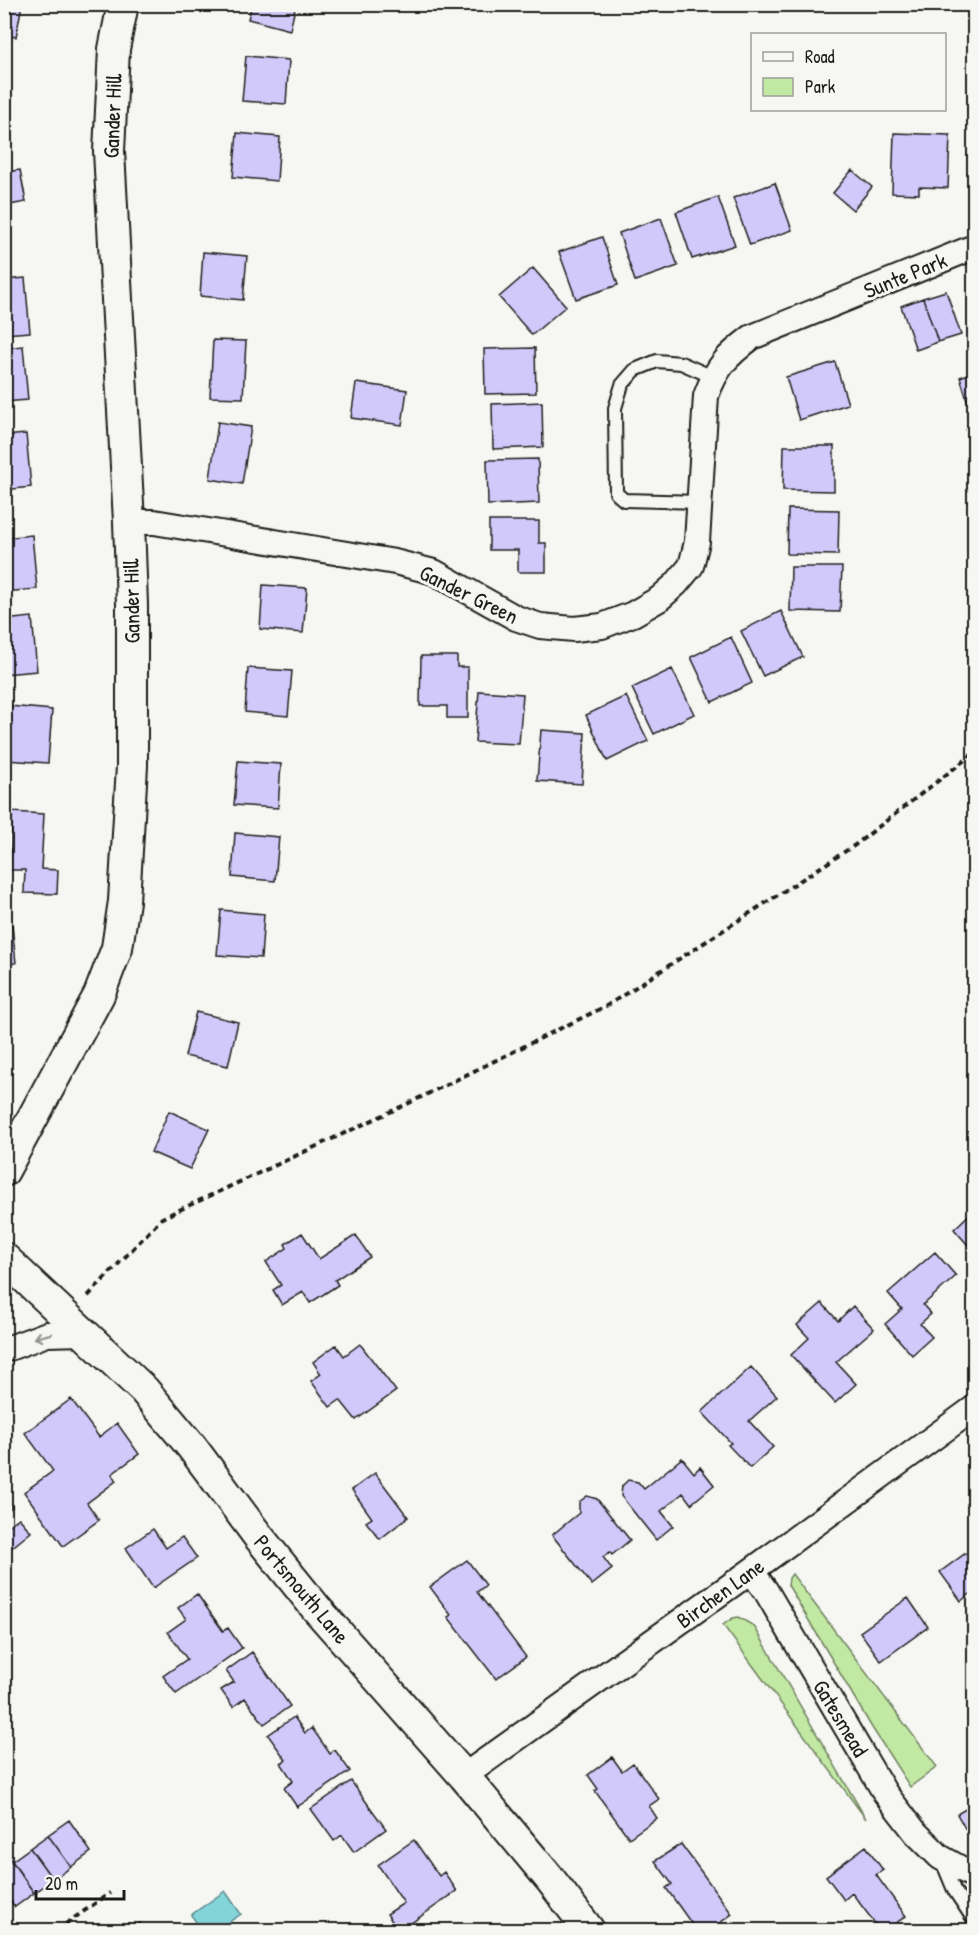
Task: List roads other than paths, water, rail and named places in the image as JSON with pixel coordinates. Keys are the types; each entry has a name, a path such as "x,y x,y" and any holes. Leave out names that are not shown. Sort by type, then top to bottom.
{"street":[{"name":"Gander Hill","path":"4,1171 99,995 117,948 124,901 132,766 132,605 109,151 114,49 123,4"},
{"name":"Sunte Park","path":"836,302 974,247"},
{"name":"Gander Green","path":"129,522 154,522 395,562 434,572 516,618 540,626 574,629 602,626 633,614 659,599 691,566 697,542 701,502 706,396 713,377 728,355 752,337 836,302"},
{"name":"Portsmouth Lane","path":"4,1258 144,1390 191,1446 258,1536 316,1608 464,1776 550,1879 589,1930"},
{"path":"4,1350 75,1326"},
{"name":"Birchen Lane","path":"464,1776 752,1571 975,1408"},
{"name":"Gatesmead","path":"752,1571 885,1793 916,1833 940,1857 975,1876"}],"lane":[{"path":"701,502 624,500 616,493 615,408 622,386 635,370 657,361 681,363 713,377"},
{"name":"Gatesmead","path":"940,1857 954,1890 975,1920"}],"water":[{"path":"225,1891 241,1914 217,1930 202,1930 191,1915"}]}
